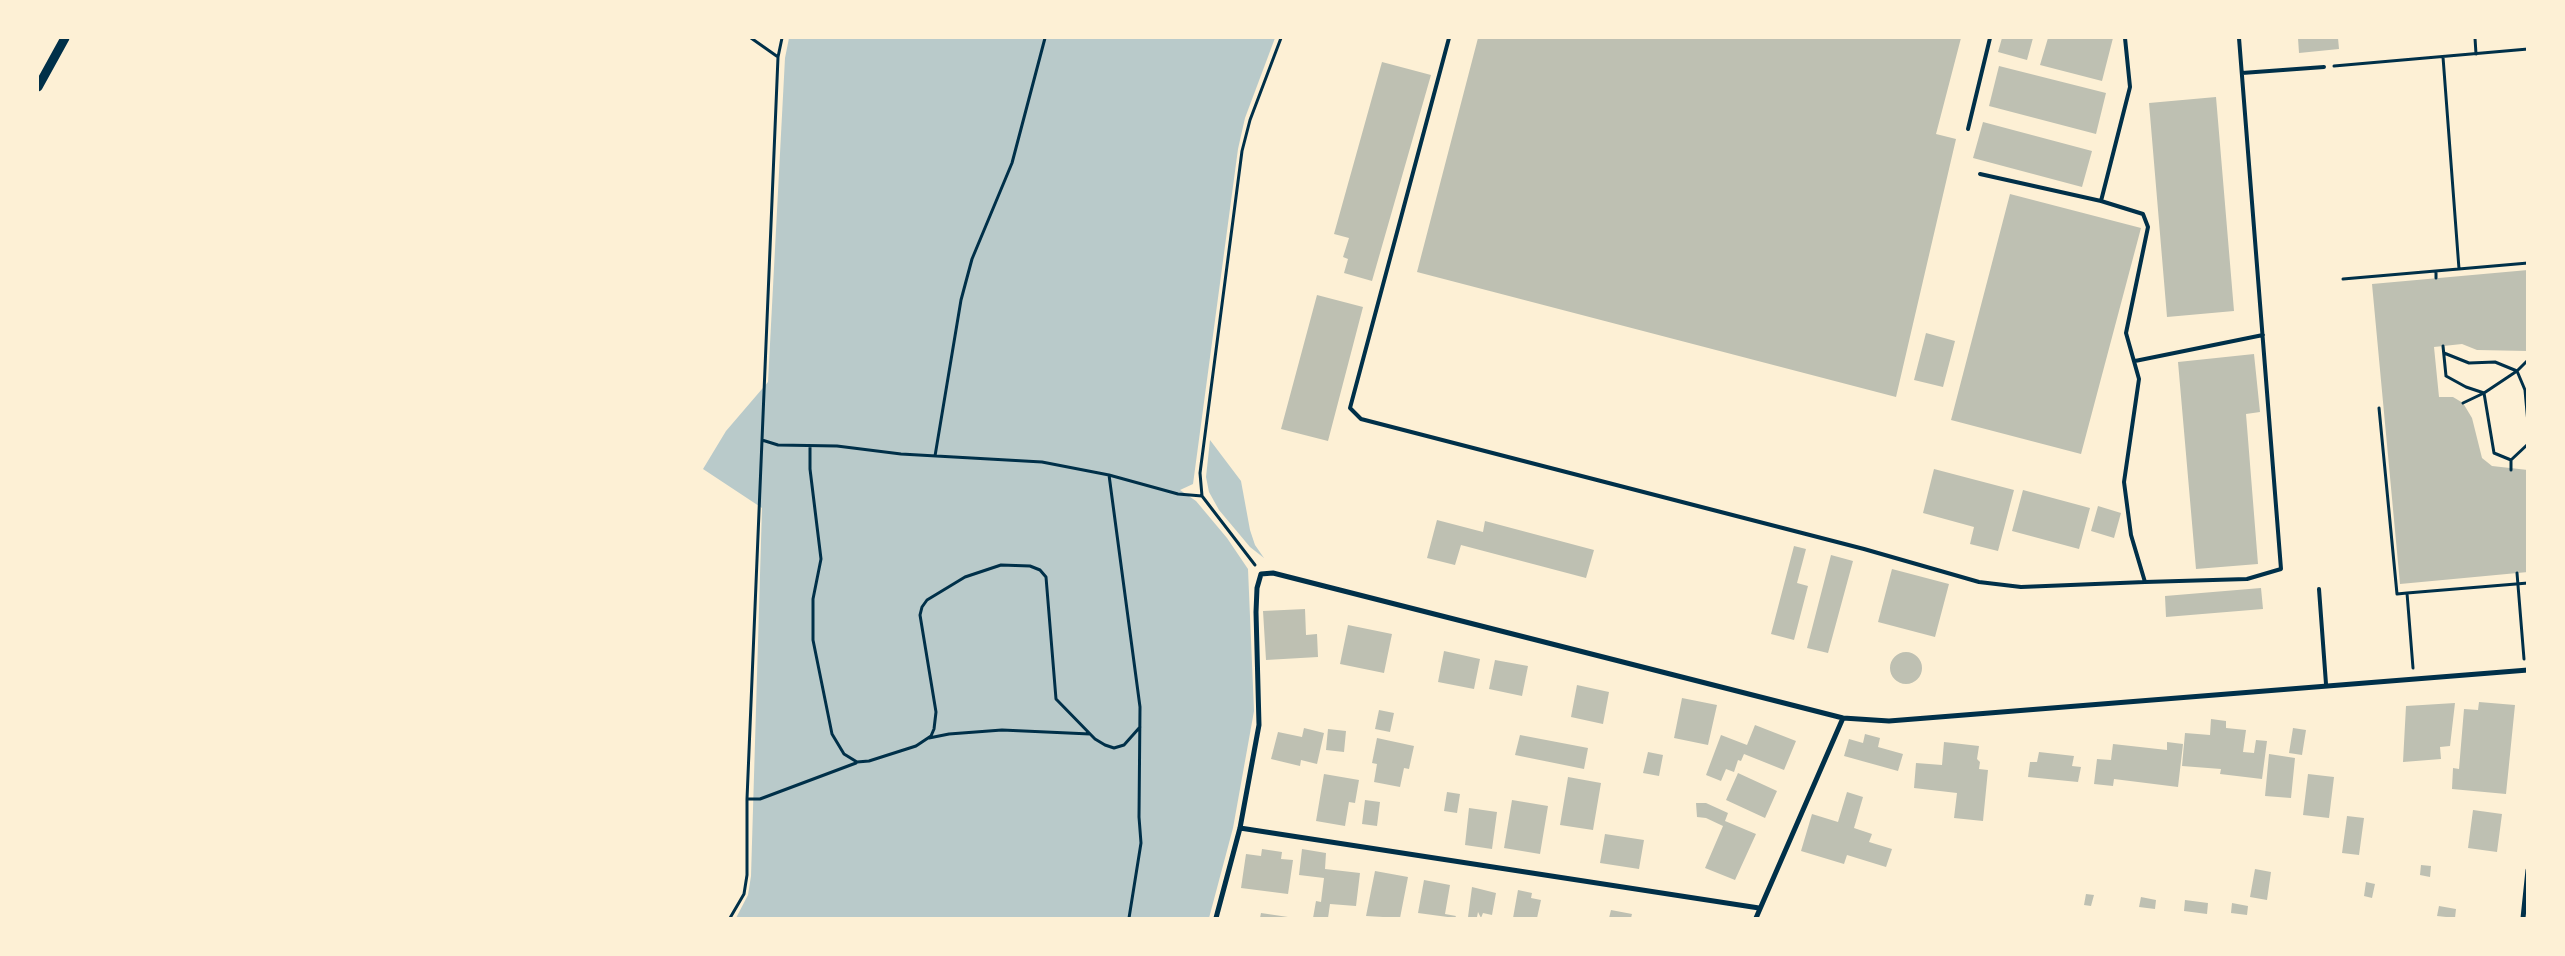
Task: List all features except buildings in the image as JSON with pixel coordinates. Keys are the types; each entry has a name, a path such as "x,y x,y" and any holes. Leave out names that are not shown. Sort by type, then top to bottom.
{"street":[{"path":"38,87 65,38"},
{"path":"1216,918 1240,828 1259,725 1256,612 1257,588 1261,574 1273,573 1843,718 1889,721 2326,684 2526,670"},
{"path":"1756,918 1843,718"},
{"path":"1240,828 1759,908"},
{"path":"2522,918 2528,870"}],"lane":[{"path":"1450,38 1350,408 1361,419 1864,549 1978,582 2021,588 2248,579 2281,569 2239,38"},
{"path":"1968,129 1990,38"},
{"path":"2101,201 2130,87 2125,38"},
{"path":"2242,73 2324,67"},
{"path":"1980,174 2101,201 2144,214 2148,228 2126,333 2140,379 2124,482 2131,535 2145,582"},
{"path":"2135,361 2263,335"},
{"path":"2319,589 2326,684"}],"path":[{"path":"752,38 778,57"},
{"path":"730,918 744,894 747,875 747,799 778,57 782,38"},
{"path":"935,456 961,300 972,259 1012,164 1045,38"},
{"path":"1261,574 1202,496 1200,486 1203,449 1242,151 1250,120 1281,38"},
{"path":"2474,38 2476,54"},
{"path":"2324,67 2528,49"},
{"path":"2443,57 2459,269"},
{"path":"2343,280 2528,263"},
{"path":"2436,271 2436,278"},
{"path":"2443,346 2446,376 2466,387 2484,393"},
{"path":"2444,353 2469,363 2495,362 2517,371 2525,390 2528,423"},
{"path":"2463,403 2484,393 2517,371 2528,360"},
{"path":"2484,393 2494,453 2511,460"},
{"path":"2379,408 2397,594 2528,583"},
{"path":"762,440 778,445 861,448 935,456 1042,462 1109,474 1178,494 1202,496"},
{"path":"2511,460 2528,444"},
{"path":"810,446 810,469 821,559 812,599 813,640 832,734 844,754 857,762"},
{"path":"2511,460 2512,470"},
{"path":"1109,474 1138,684 1140,727 1138,774 1141,843 1129,918"},
{"path":"928,739 934,729 936,712 920,615 922,607 928,600 965,577 987,568 1015,564 1040,570 1046,577 1056,699 1091,734 1105,745 1114,748 1128,742 1140,727"},
{"path":"2517,573 2526,670"},
{"path":"2408,594 2414,678"},
{"path":"747,799 760,799 857,762 916,746 928,739 949,734 1002,730 1091,734"}],"shaded area":[{"path":"789,38 1275,38 1245,118 1238,149 1193,484 1180,490 1196,501 1227,538 1248,569 1254,711 1233,828 1209,918 736,918 748,895 751,876 762,508 703,469 726,431 768,382 785,58"},
{"path":"1210,440 1241,481 1250,530 1255,545 1264,558 1250,547 1219,510 1209,492 1206,477"}]}
